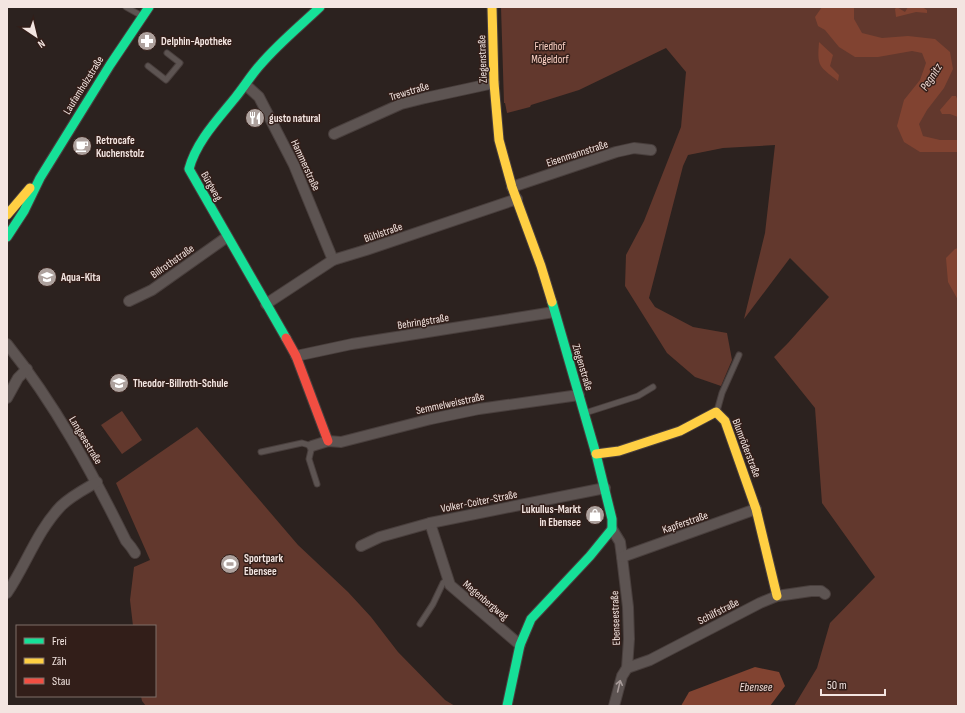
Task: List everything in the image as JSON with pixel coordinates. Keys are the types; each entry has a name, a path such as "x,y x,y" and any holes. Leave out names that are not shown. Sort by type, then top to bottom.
{"street":[{"name":"Laufamholzstraße","path":"7,238 24,211 40,178 110,65 149,7"},
{"name":"Bürgweg","path":"296,356 190,173 189,165 190,158 202,140 246,85 250,77 274,51 320,7"},
{"name":"Ziegenstraße","path":"492,7 494,83 499,140 512,187 541,266 579,395 605,488 612,519 612,529"},
{"name":"Trewstraße","path":"334,134 401,104 494,83"},
{"name":"Hammerstraße","path":"246,85 259,97 294,165 333,260"},
{"name":"Eisenmannstraße","path":"512,187 616,152 634,148 651,150"},
{"name":"Laufamholzstraße","path":"7,215 16,203 40,178"},
{"name":"Bühlstraße","path":"266,304 333,260 517,199"},
{"name":"Billrothstraße","path":"129,301 152,290 227,237"},
{"name":"Behringstraße","path":"296,356 360,343 554,312"},
{"name":"Langseestraße","path":"7,344 47,397 97,482 126,542 134,553"},
{"path":"296,356 328,441"},
{"path":"7,398 18,378 28,370"},
{"name":"Semmelweisstraße","path":"312,446 328,441 341,442 431,419 479,409 579,395"},
{"name":"Blumröderstraße","path":"596,454 619,451 680,431 716,412 725,421 756,509 777,596"},
{"path":"7,593 40,534 53,515 62,505 81,491 97,482"},
{"name":"Volker-Coiter-Straße","path":"361,546 380,537 430,523 605,488"},
{"name":"Kapferstraße","path":"622,557 756,509"},
{"name":"Megenbergweg","path":"430,523 450,585 520,645"},
{"path":"507,706 520,645 531,619 590,556 612,529"},
{"name":"Ebenseestraße","path":"612,529 620,542 628,607 629,639 627,668 622,676 614,706"},
{"name":"Schilfstraße","path":"627,668 650,660 760,603 777,596 821,591 825,594"}],"lane":[{"path":"126,7 143,17"},
{"path":"148,66 166,80 180,63 167,53"},
{"path":"716,412 722,393 739,355"},
{"path":"584,414 638,396 653,387"},
{"path":"261,452 302,443 312,446 309,459 317,484"},
{"path":"420,624 433,604 443,583 448,578"}],"green space":[{"name":"Friedhof Mögeldorf","path":"501,7 958,7 958,706 794,706 817,668 830,623 875,577 822,503 815,408 774,357 829,297 790,258 744,319 765,233 775,145 723,148 688,155 683,166 649,298 655,307 693,327 727,333 732,360 721,386 695,377 667,353 625,286 626,255 644,221 681,127 686,72 666,48 579,90 531,105 530,107 507,113 504,103"},
{"path":"122,411 142,440 122,454 101,425"},
{"name":"Sportpark Ebensee","path":"197,427 298,545 348,592 371,617 398,652 445,700 455,706 146,706 141,697 156,697 156,625 133,625 130,600 134,567 150,560 116,483"}],"water":[{"name":"Pegnitz","path":"822,7 854,7 854,19 862,33 882,38 908,36 935,39 950,52 953,69 944,88 927,110 919,124 923,136 940,140 958,140 958,152 920,152 904,142 897,126 904,100 920,80 926,63 922,53 912,51 878,57 855,57 839,47 825,30 818,26 815,17"},
{"path":"897,7 905,12 908,7 922,7 927,10 927,13 916,12 896,17 895,9"},
{"path":"819,42 833,55 830,66 839,75 838,81 823,69 819,61"},
{"path":"952,96 956,96 958,101 958,117 950,114 942,114 940,110"},
{"path":"958,248 958,300 948,282 946,258"},
{"name":"Ebensee","path":"755,667 779,672 785,686 770,706 681,706 689,692"}],"traffic: fast":[{"path":"7,237 24,211 40,178 110,65 149,7"},
{"path":"286,338 189,169 192,159 202,140 257,68 282,42 320,7"},
{"path":"507,706 520,645 531,619 590,556 612,529 612,519 596,454 552,302"}],"traffic: slow":[{"path":"492,7 494,83 499,140 512,187 541,266 552,302"},
{"path":"7,215 30,188"},
{"path":"596,454 619,451 680,431 716,412 725,421 756,509 777,596"}],"traffic: jam":[{"path":"286,338 296,356 328,441"}],"place":[{"name":"Delphin-Apotheke","path":"147,41"},
{"name":"gusto natural","path":"255,118"},
{"name":"Retrocafe Kuchenstolz","path":"82,146"},
{"name":"Aqua-Kita","path":"47,277"},
{"name":"Theodor-Billroth-Schule","path":"119,383"},
{"name":"Lukullus-Markt in Ebensee","path":"595,515"},
{"name":"Sportpark Ebensee","path":"230,564"}]}
